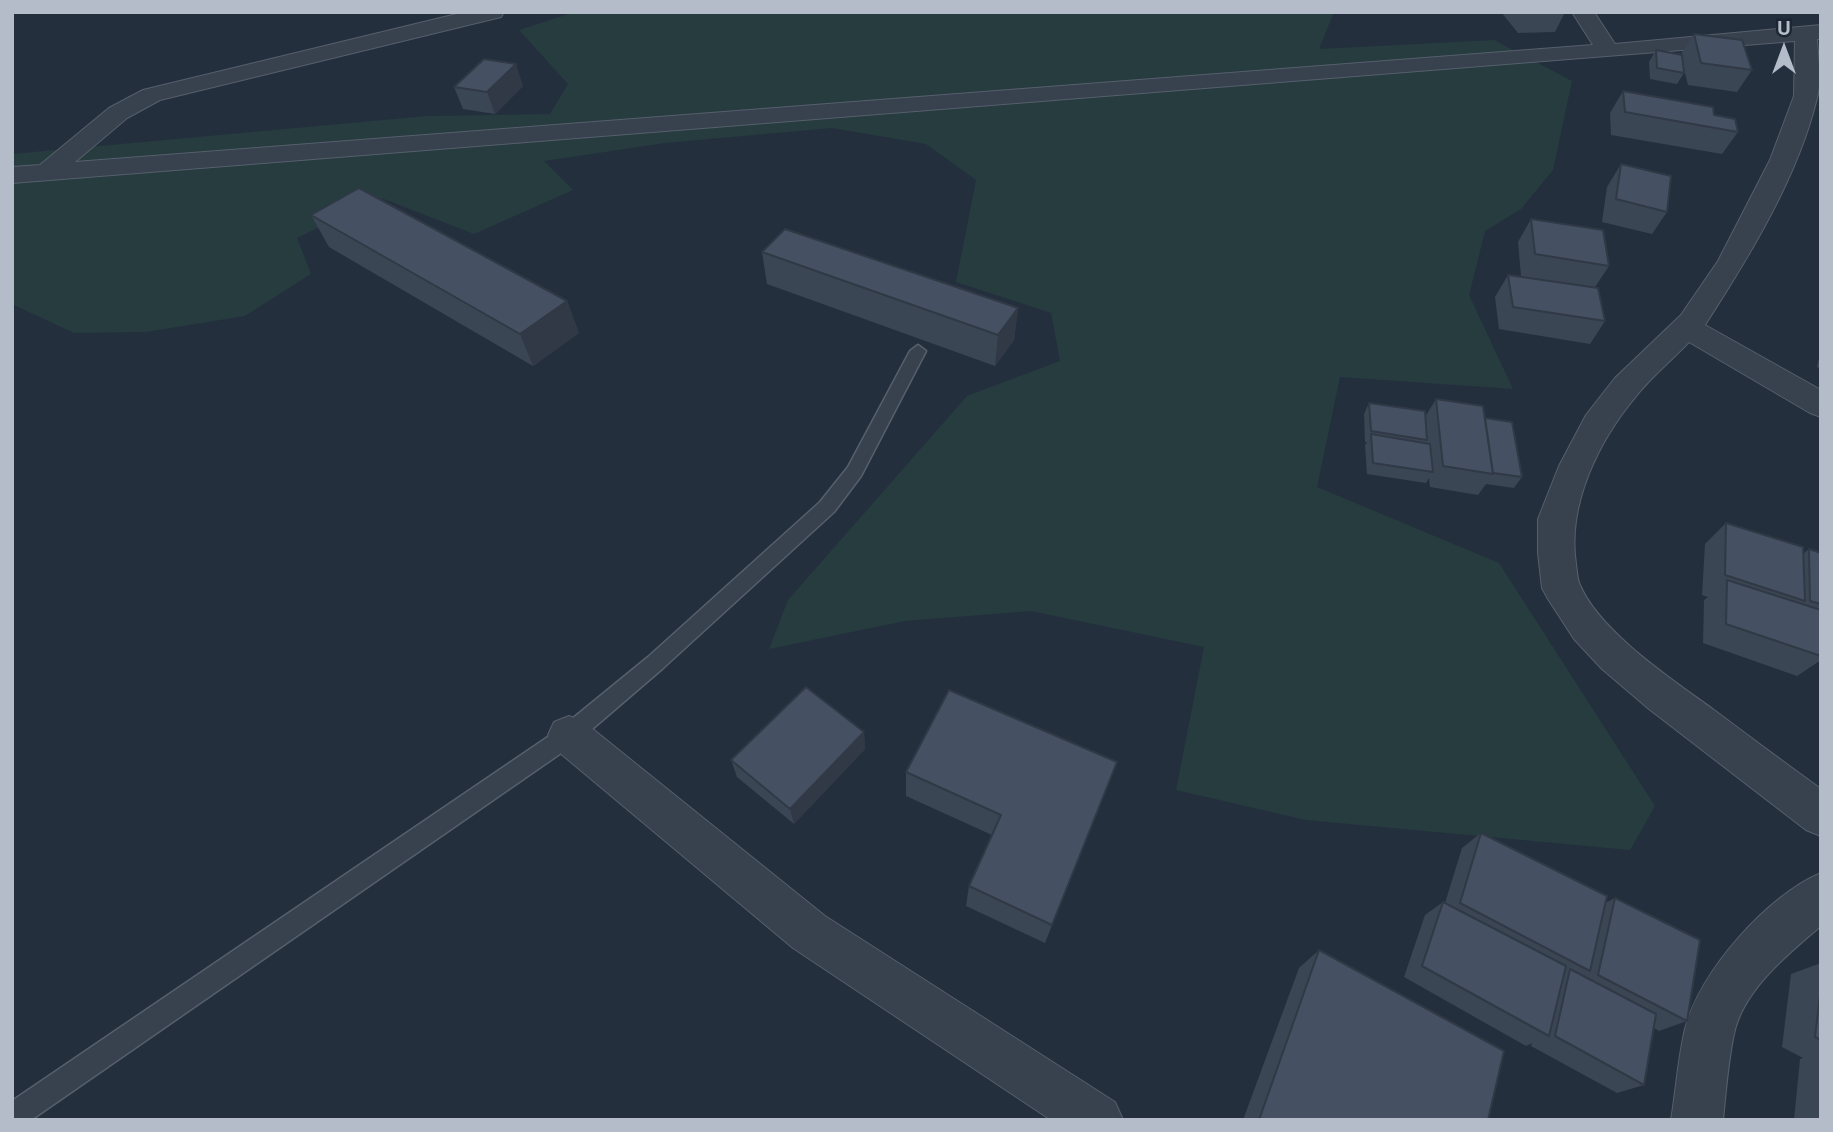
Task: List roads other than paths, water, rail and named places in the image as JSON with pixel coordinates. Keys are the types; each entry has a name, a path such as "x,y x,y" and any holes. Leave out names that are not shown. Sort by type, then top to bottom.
{"street":[{"path":"1583,12 1608,51"},
{"path":"49,170 118,113 152,95 478,14"},
{"path":"12,175 49,170 1608,51 1813,32 1806,96 1783,160 1732,262 1686,327 1626,386 1598,423 1576,466 1556,519 1556,553 1561,588 1588,628 1616,657 1663,696 1821,815"},
{"path":"1686,327 1821,405"},
{"path":"569,735 809,932 1097,1120"},
{"path":"1697,1120 1710,1027 1735,979 1758,949 1821,896"}],"lane":[{"path":"12,1117 569,735 655,663 827,507 855,471 918,351"}]}
